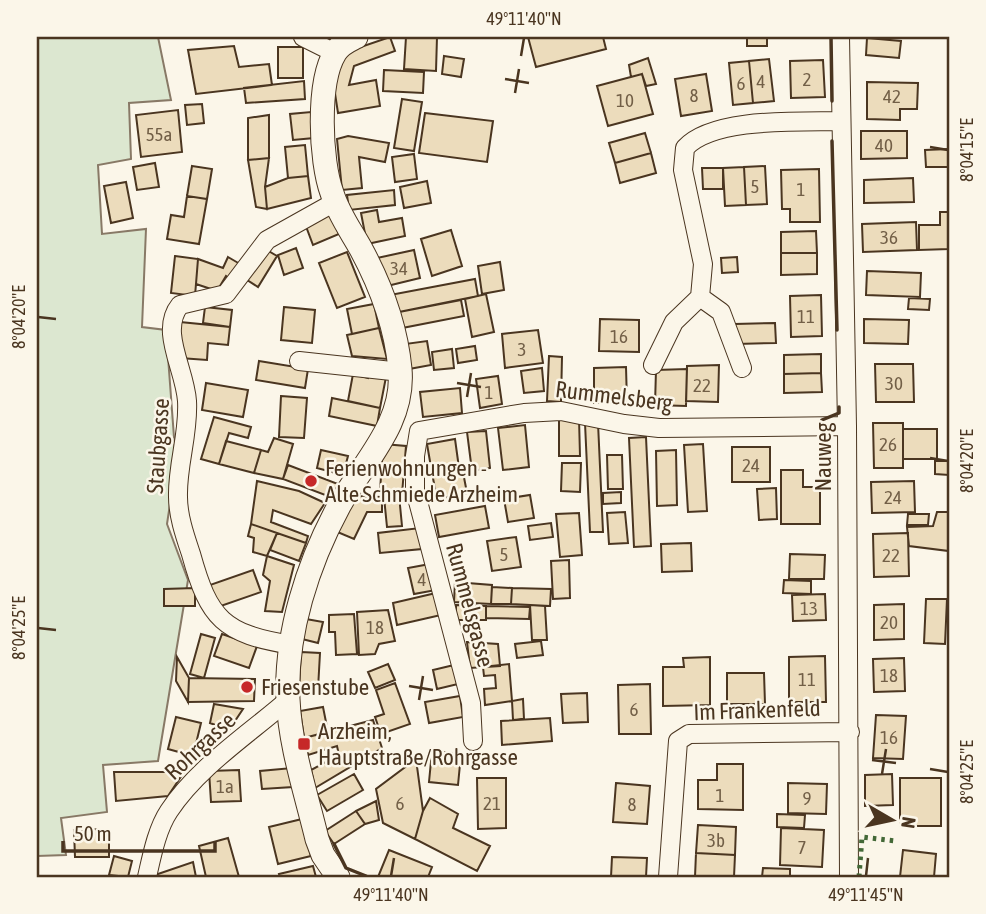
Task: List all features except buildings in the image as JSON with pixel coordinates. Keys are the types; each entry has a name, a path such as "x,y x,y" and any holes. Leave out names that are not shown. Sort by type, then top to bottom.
{"street":[{"path":"303,37 335,53"},
{"path":"338,877 323,855 317,839 298,759 288,700 292,645 304,593 332,519 377,449 396,409 401,372 382,295 335,202 328,182 324,141 325,90 335,53 356,37"},
{"name":"Nauweg","path":"840,37 848,426 849,877"},
{"path":"653,365 674,322 700,297 703,264 683,170 685,148 701,135 729,128 841,121"},
{"name":"Staubgasse","path":"292,645 254,636 225,623 212,612 202,590 180,513 178,496 188,421 187,384 170,329 180,305 226,294 267,240 335,202"},
{"path":"700,297 721,312 741,368"},
{"path":"299,361 401,372"},
{"path":"396,409 419,430"},
{"name":"Rummelsberg","path":"419,430 524,413 561,411 659,428 848,426"},
{"name":"Rummelsgasse","path":"419,430 415,456 415,489 471,704 473,741"},
{"name":"Rohrgasse","path":"147,877 161,827 170,810 194,781 288,700"},
{"name":"Im Frankenfeld","path":"668,877 675,756 678,741 683,736 756,732 850,732"}],"green space":[{"path":"37,37 158,37 171,100 129,103 131,159 98,165 102,234 146,229 142,327 166,330 176,464 167,524 188,580 158,761 103,765 107,812 61,818 66,855 37,856"}],"hedge":[{"path":"859,877 862,837 896,841"}],"wall":[{"path":"831,37 832,101"},
{"path":"832,141 837,330"},
{"path":"822,420 839,413 839,407"},
{"path":"334,844 346,868 366,876"}],"place":[{"name":"Ferienwohnungen - Alte Schmiede Arzheim","path":"311,481"},
{"name":"Friesenstube","path":"247,687"},
{"name":"Arzheim, Hauptstraße/Rohrgasse","path":"304,744"}]}
